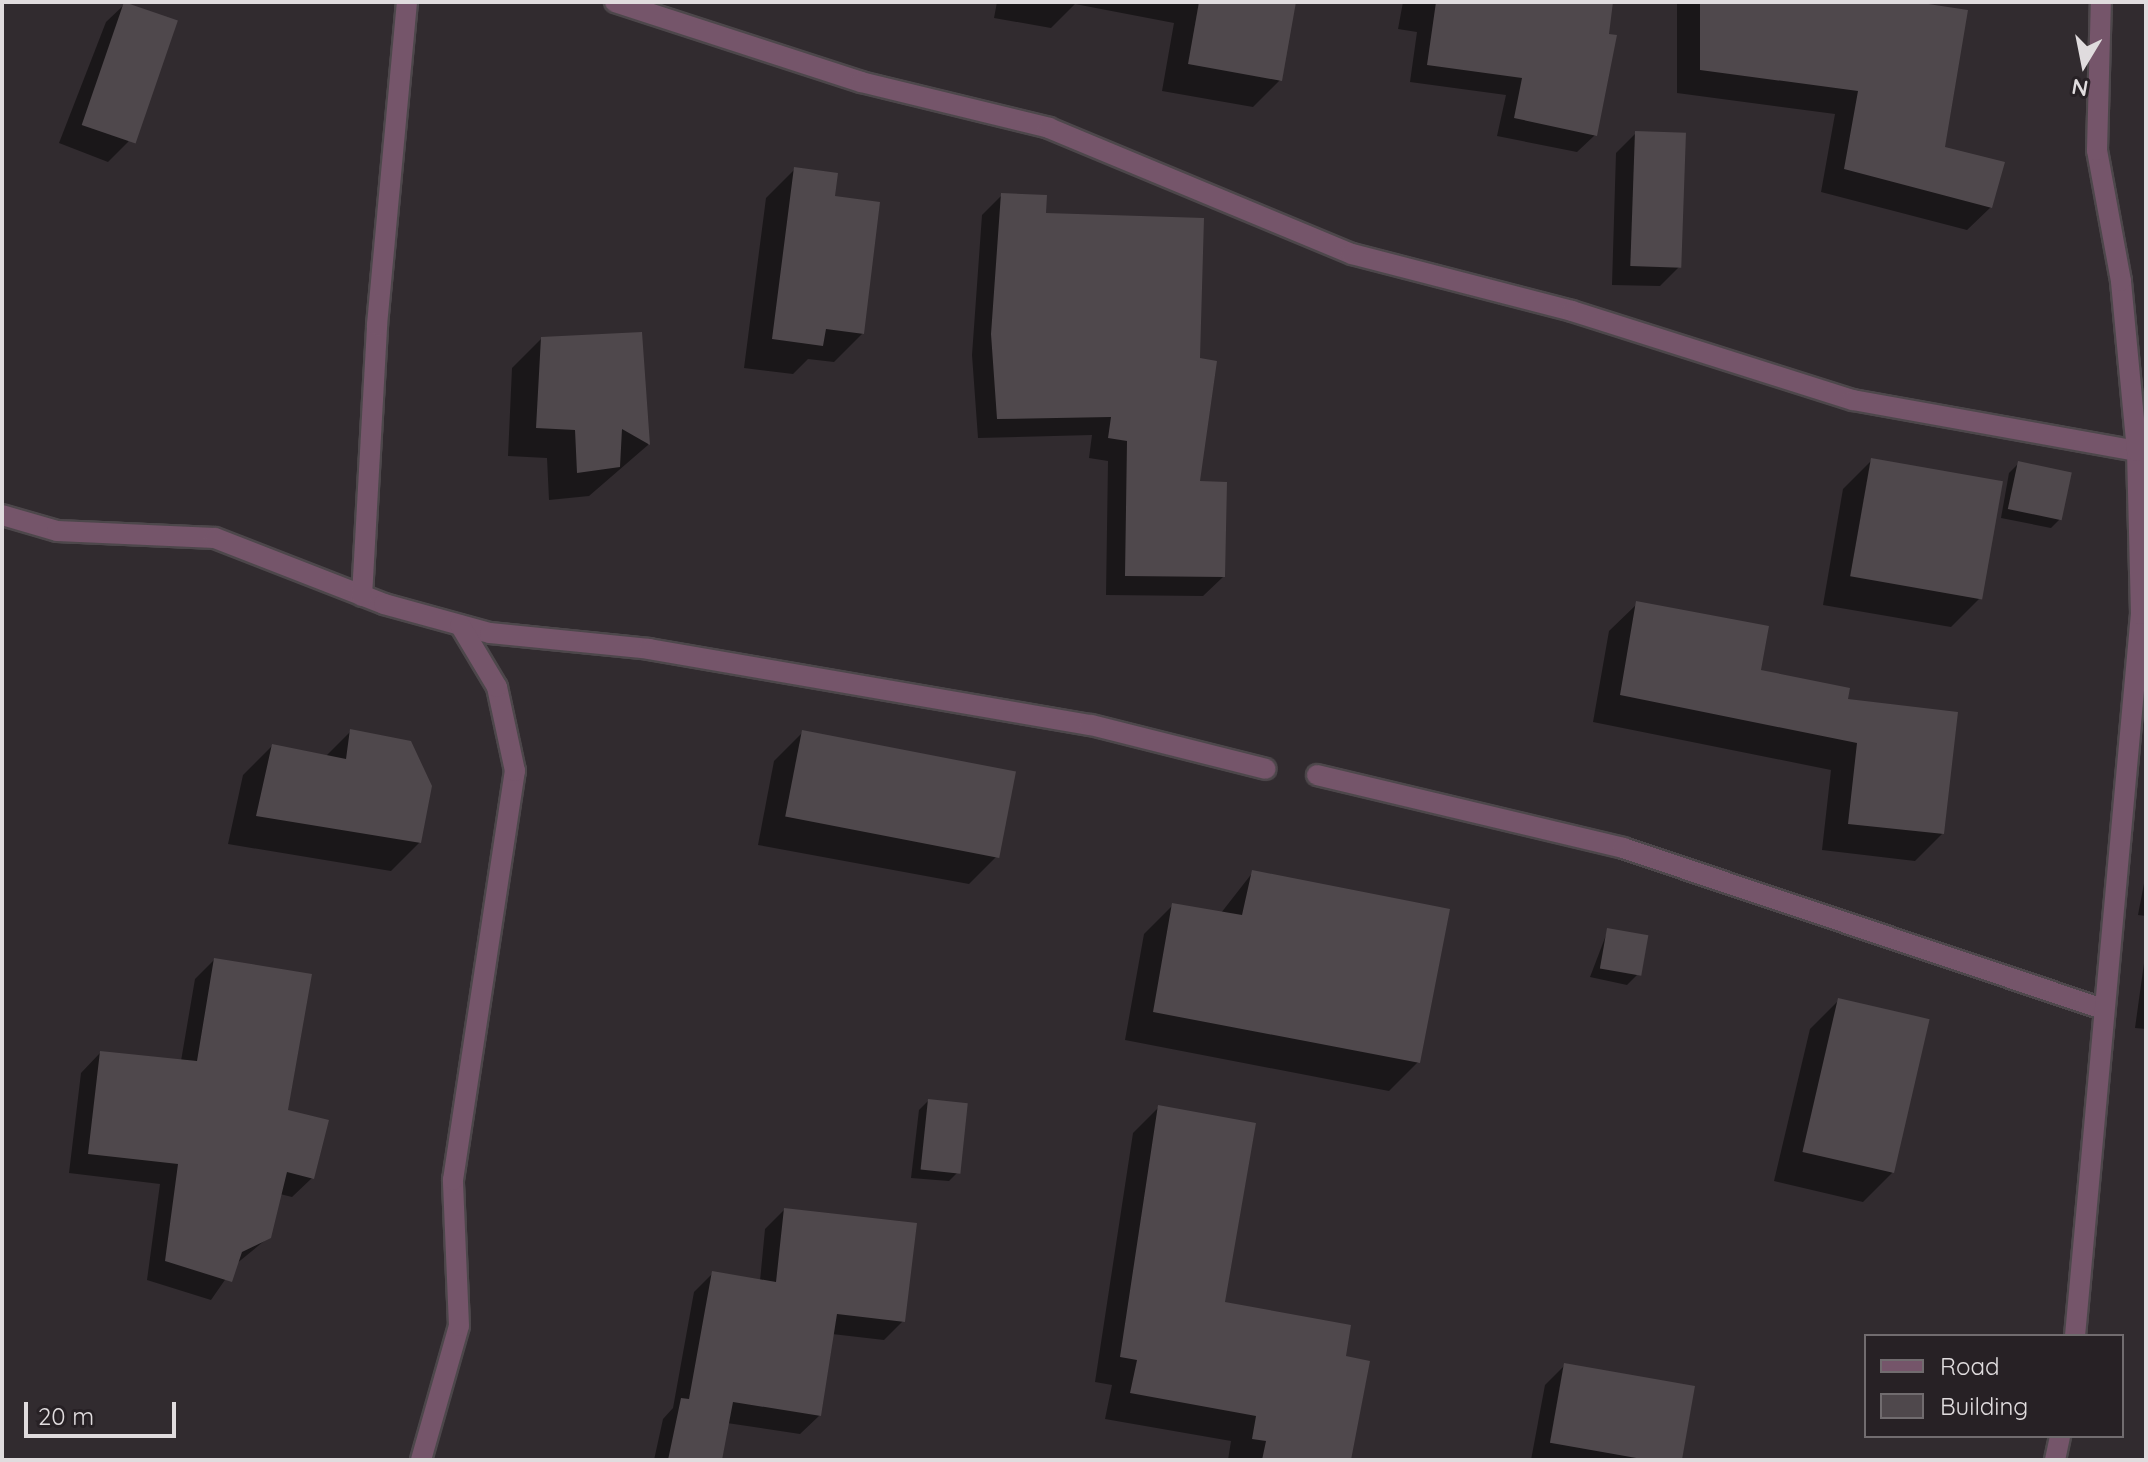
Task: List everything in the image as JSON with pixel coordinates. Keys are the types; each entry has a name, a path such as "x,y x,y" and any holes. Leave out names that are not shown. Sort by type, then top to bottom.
{"street":[{"path":"362,596 377,325 407,2"},
{"path":"615,2 861,82 1049,128 1352,254 1572,311 1853,400 2137,451"},
{"path":"2075,1334 2100,1008 2141,614 2137,451 2121,281 2097,150 2101,2"},
{"path":"2,515 57,531 215,538 362,596 460,625 649,649 1091,725 1266,769"},
{"path":"421,1460 459,1326 453,1180 515,771 497,687 460,625"},
{"path":"1317,775 1623,848 2100,1008"},
{"path":"2055,1460 2060,1438"}],"building":[{"path":"124,2 178,21 136,143 82,125"},
{"path":"1199,2 1296,2 1282,81 1188,64"},
{"path":"1436,2 1613,2 1609,34 1617,35 1597,136 1514,118 1522,78 1427,65"},
{"path":"1700,2 1915,2 1968,10 1945,147 2005,162 1992,208 1844,169 1858,91 1700,70"},
{"path":"1635,131 1686,133 1681,268 1630,266"},
{"path":"794,167 838,173 835,196 880,202 864,334 826,329 823,346 772,339"},
{"path":"1001,193 1047,195 1046,213 1204,218 1200,358 1217,361 1200,481 1227,482 1225,577 1125,576 1127,441 1108,438 1111,417 997,419 991,334"},
{"path":"642,332 650,445 622,429 620,467 577,473 575,430 536,428 541,337"},
{"path":"1871,458 2003,481 1982,599 1850,576"},
{"path":"2018,461 2072,472 2062,520 2008,509"},
{"path":"1636,601 1769,626 1761,670 1850,688 1848,699 1958,712 1944,834 1848,824 1857,743 1620,695"},
{"path":"350,729 411,741 432,786 421,843 256,816 272,744 346,759"},
{"path":"802,730 1016,772 999,858 785,816"},
{"path":"1252,870 1450,909 1420,1063 1153,1012 1172,903 1242,915"},
{"path":"1607,928 1648,935 1641,976 1600,968"},
{"path":"214,958 312,974 288,1110 329,1120 314,1179 287,1172 271,1238 242,1252 232,1282 165,1261 178,1164 88,1154 100,1051 197,1061"},
{"path":"1838,998 1930,1019 1894,1173 1802,1152"},
{"path":"928,1099 968,1103 960,1174 921,1170"},
{"path":"1158,1105 1256,1123 1225,1302 1351,1325 1346,1356 1370,1361 1351,1460 1262,1460 1266,1441 1252,1439 1256,1416 1130,1393 1137,1360 1120,1357"},
{"path":"784,1208 917,1223 905,1322 837,1314 821,1416 733,1402 722,1460 668,1460 681,1398 689,1399 712,1271 776,1282"},
{"path":"1564,1363 1695,1386 1682,1460 1648,1460 1550,1443"}]}
